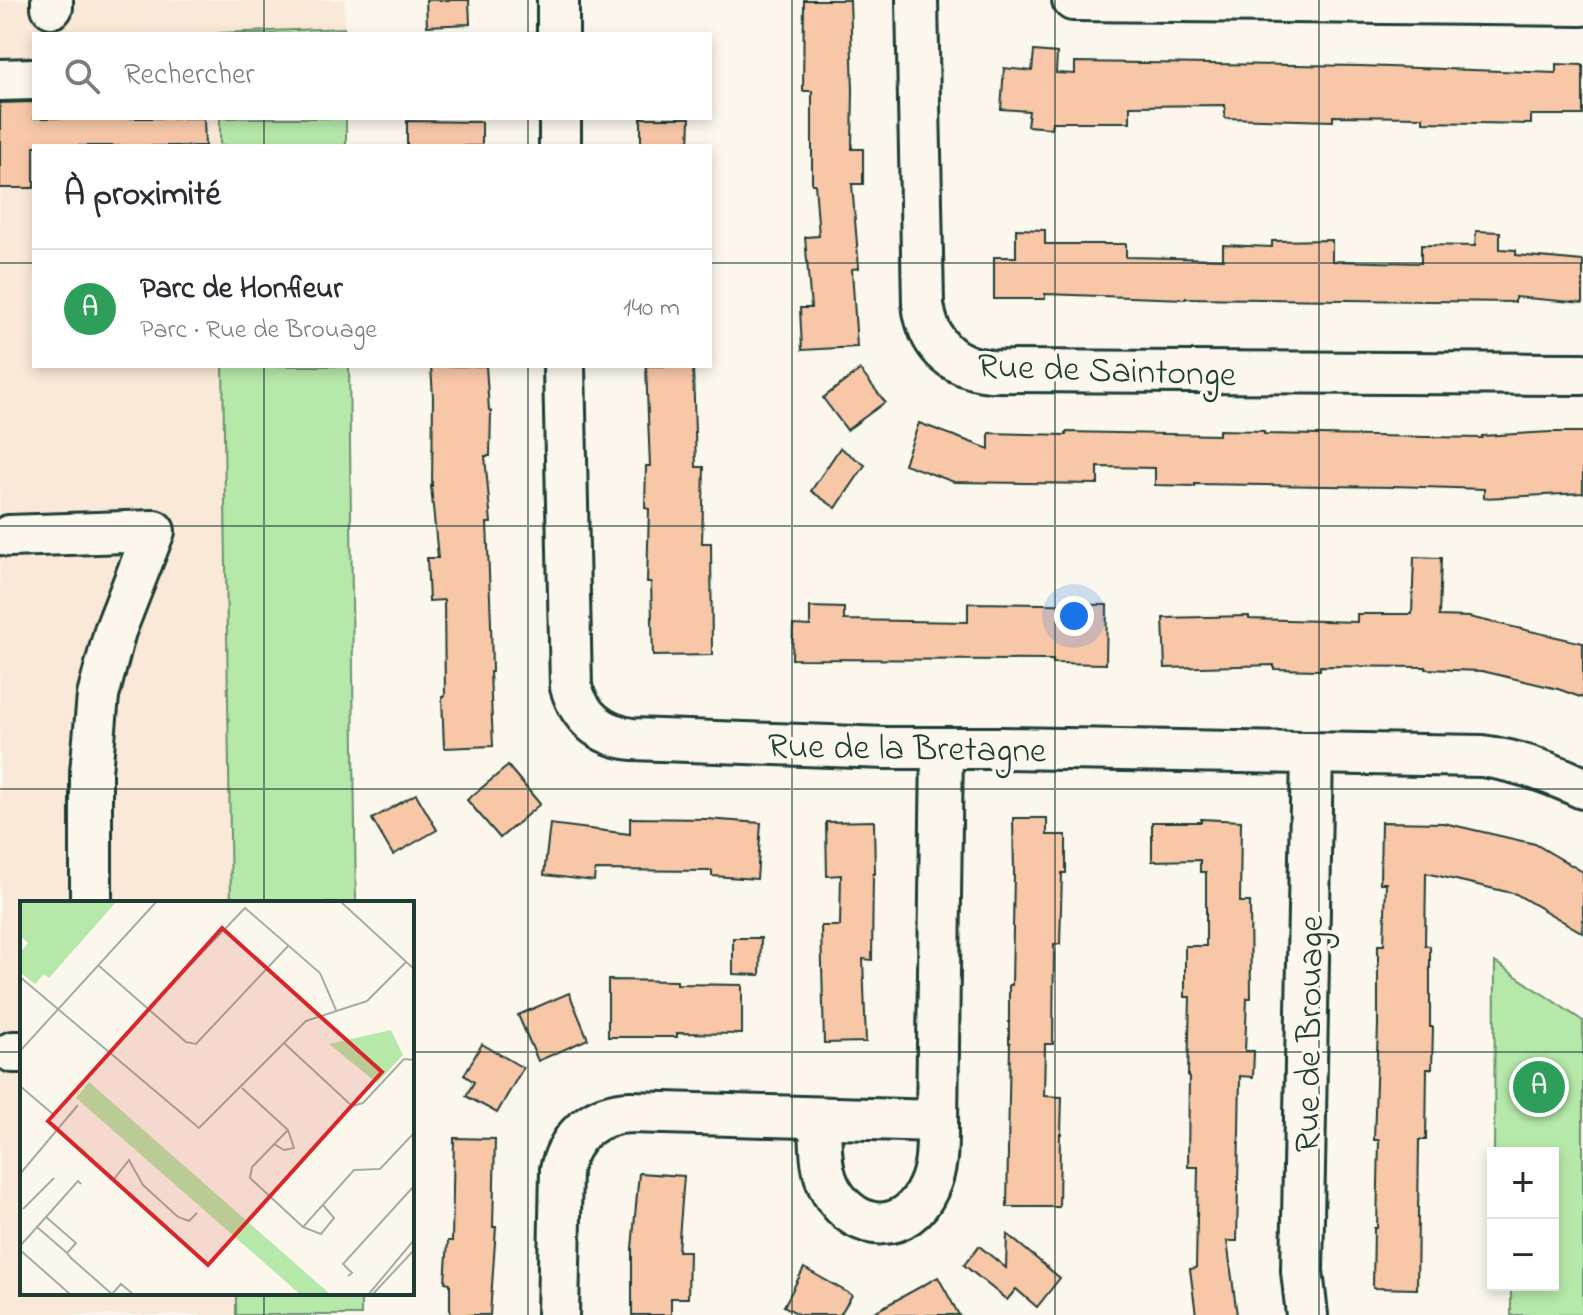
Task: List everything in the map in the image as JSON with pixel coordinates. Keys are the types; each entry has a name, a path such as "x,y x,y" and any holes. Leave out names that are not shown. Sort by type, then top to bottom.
{"street":[{"path":"558,0 558,32"},
{"name":"Rue de Saintonge","path":"917,0 924,314 936,343 951,358 970,368 991,371 1583,374"},
{"path":"1073,0 1583,5"},
{"path":"0,80 32,79"},
{"path":"560,120 560,144"},
{"name":"Rue de la Bretagne","path":"564,368 571,687 584,716 611,735 632,739 942,748 1482,756 1546,771 1583,788"},
{"path":"9,536 154,531 115,631 98,696 91,772 91,901"},
{"path":"820,1119 824,1170 831,1191 846,1209 863,1221 882,1225 901,1220 927,1190 937,1162 942,748"},
{"name":"Rue de Brouage","path":"1307,1315 1302,1271 1312,753"},
{"path":"558,1315 561,1169 568,1148 590,1124 609,1115 631,1112 937,1121"}],"shaded area":[{"path":"0,0 345,0 344,28 261,32 32,32 32,120 220,120 220,144 32,144 32,368 223,368 231,901 20,901 20,1295 236,1295 236,1315 0,1315"}],"green space":[{"path":"344,28 344,32 244,32"},
{"path":"220,120 346,120 346,144 220,144"},
{"path":"223,368 349,368 356,901 231,901"},
{"path":"1495,962 1583,1021 1583,1315 1511,1315 1511,1291 1559,1291 1559,1147 1494,1147"},
{"path":"236,1295 361,1295 361,1315 236,1315"}],"building":[{"path":"426,0 469,0 470,24 427,26"},
{"path":"804,0 850,0 852,149 863,149 863,184 852,184 859,268 852,269 857,347 802,350 800,308 811,308 805,237 819,236 815,184 812,184 812,91 803,91"},
{"path":"1034,51 1057,53 1056,73 1075,74 1075,62 1361,66 1556,73 1556,64 1583,65 1583,115 1531,115 1531,124 1423,122 1423,117 1333,116 1333,121 1225,118 1225,105 1130,106 1130,122 1052,122 1051,128 1027,126 1029,111 1001,109 1004,68 1032,71"},
{"path":"32,102 32,120 204,120 205,144 32,144 32,188 0,188 0,103"},
{"path":"641,120 690,120 689,144 641,144"},
{"path":"407,121 482,122 482,144 407,144"},
{"path":"1016,229 1045,230 1045,244 1126,244 1126,257 1223,259 1223,245 1272,247 1272,241 1332,240 1332,261 1421,263 1421,245 1475,246 1476,231 1500,232 1500,249 1516,250 1516,255 1583,261 1583,303 1515,297 1515,302 1185,299 1045,294 1045,299 994,299 994,257 1016,257"},
{"path":"431,368 486,368 491,411 490,456 485,456 491,523 487,523 493,746 444,748 444,600 429,601 427,558 438,558 431,486"},
{"path":"646,368 693,368 696,467 704,467 702,543 711,543 712,655 653,656 651,582 647,582 649,509 645,508 646,466 650,466"},
{"path":"860,370 885,402 847,430 823,398"},
{"path":"919,423 989,449 989,433 1219,435 1219,430 1264,431 1264,434 1482,438 1583,432 1583,493 1484,498 1484,489 1155,485 1155,468 1098,467 1098,484 954,482 904,464"},
{"path":"840,448 865,465 836,508 811,491"},
{"path":"1414,557 1441,558 1439,616 1469,617 1583,643 1583,698 1482,671 1426,667 1274,669 1274,665 1165,668 1163,618 1249,616 1249,619 1357,622 1357,614 1412,614"},
{"path":"968,603 1107,605 1106,664 1053,663 1053,660 792,659 793,625 810,626 810,607 844,608 844,620 968,622"},
{"path":"508,766 540,804 500,838 467,800"},
{"path":"416,794 437,830 393,855 372,819"},
{"path":"630,818 761,823 757,879 712,876 712,871 595,870 594,881 544,875 550,824 630,834"},
{"path":"1013,818 1047,818 1047,835 1066,835 1060,944 1054,944 1053,1044 1045,1044 1044,1096 1062,1097 1059,1207 1007,1207"},
{"path":"1201,819 1241,821 1240,902 1250,902 1251,998 1247,998 1245,1051 1254,1051 1253,1077 1240,1076 1237,1241 1227,1241 1237,1315 1196,1315 1190,1269 1196,1268 1198,1167 1188,1167 1190,997 1185,997 1185,946 1206,946 1206,872 1200,872 1200,860 1152,861 1152,822 1201,822"},
{"path":"874,821 872,960 863,959 866,1042 824,1043 821,926 840,926 841,875 827,876 826,822"},
{"path":"1381,822 1444,823 1535,844 1583,872 1583,933 1516,894 1426,873 1425,945 1430,946 1430,1027 1433,1027 1432,1069 1427,1069 1426,1140 1419,1140 1417,1289 1373,1288 1379,1140 1374,1140 1378,945 1384,945 1386,883 1380,883"},
{"path":"733,938 761,938 760,975 733,974"},
{"path":"608,980 742,985 742,1034 677,1033 677,1037 608,1037"},
{"path":"569,993 588,1039 538,1061 518,1015"},
{"path":"482,1044 523,1068 497,1113 466,1096 474,1082 464,1075"},
{"path":"454,1138 495,1139 493,1227 496,1227 490,1315 450,1315 450,1283 445,1282 448,1241 452,1241"},
{"path":"639,1173 684,1176 678,1251 689,1251 688,1298 671,1298 671,1315 632,1315 632,1248"},
{"path":"1007,1234 1060,1278 1037,1307 1016,1289 1007,1300 964,1265 979,1246 1006,1268"},
{"path":"804,1268 852,1295 840,1315 800,1315 784,1306"},
{"path":"938,1277 959,1315 869,1315"}],"place":[{"name":"Parc de Honfleur","path":"1539,1087"}]}
